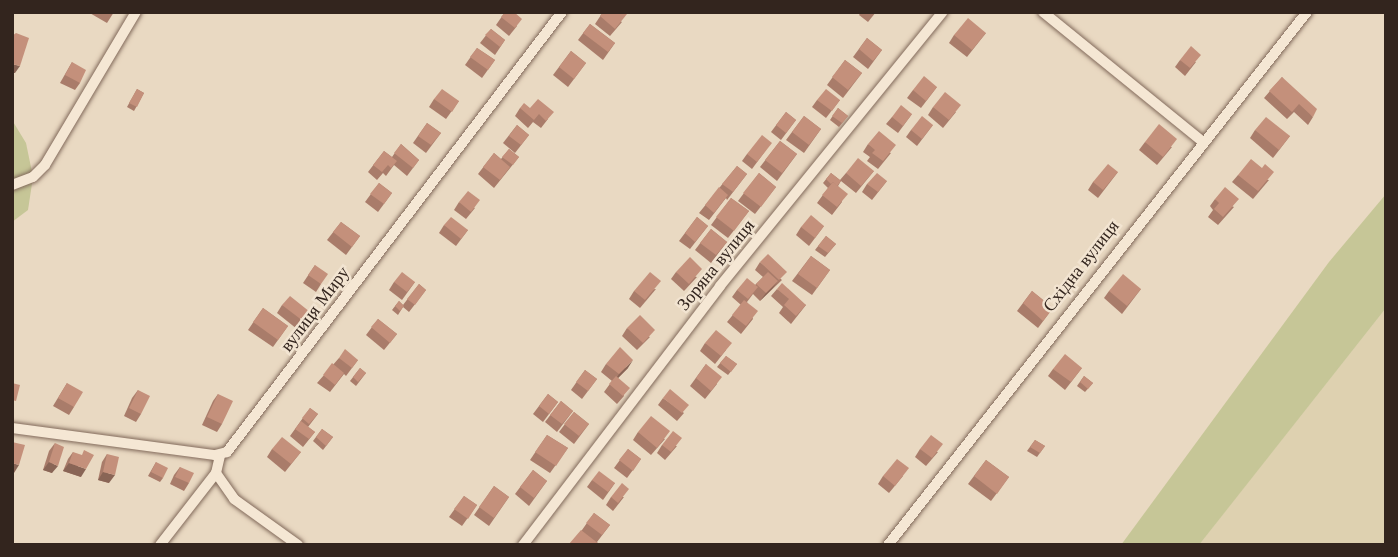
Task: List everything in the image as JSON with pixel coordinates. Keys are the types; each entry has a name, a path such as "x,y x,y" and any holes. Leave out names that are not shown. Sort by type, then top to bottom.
{"street":[{"path":"12,185 33,177 45,165 136,12"},
{"name":"вулиця Миру","path":"220,455 234,444 562,12"},
{"name":"Зоряна вулиця","path":"523,545 720,286 943,12"},
{"path":"1043,12 1202,141"},
{"name":"Східна вулиця","path":"888,545 1202,141 1307,12"},
{"path":"12,428 220,455 216,473 160,545"},
{"path":"216,473 234,499 298,545"}],"shaded area":[{"path":"1386,308 1386,545 1199,545 1223,514"}],"green space":[{"path":"12,120 26,143 33,177 28,210 12,222"},
{"path":"1386,194 1386,308 1199,545 1121,545 1329,262"}],"building":[{"path":"505,12 514,12 522,19 515,28 501,17"},
{"path":"603,12 627,14 615,29 600,16"},
{"path":"968,18 986,33 972,50 954,35"},
{"path":"590,24 615,43 608,52 583,33"},
{"path":"491,29 505,40 500,47 485,35"},
{"path":"16,33 29,38 20,66 12,64 12,36"},
{"path":"867,38 882,50 873,61 859,49"},
{"path":"1191,46 1201,55 1190,68 1180,60"},
{"path":"477,48 495,60 488,70 470,57"},
{"path":"571,51 586,63 574,79 559,67"},
{"path":"845,60 862,73 848,90 832,77"},
{"path":"72,62 86,70 80,83 65,75"},
{"path":"924,76 937,87 926,101 913,90"},
{"path":"1282,77 1317,109 1313,117 1299,104 1292,112 1269,91"},
{"path":"137,89 144,93 137,107 129,103"},
{"path":"442,89 459,101 452,112 434,99"},
{"path":"826,89 840,100 832,111 817,100"},
{"path":"945,92 961,105 949,120 933,107"},
{"path":"538,99 554,112 546,121 539,114 534,120 520,108 524,103 530,108"},
{"path":"901,105 912,114 903,126 892,117"},
{"path":"838,108 848,116 842,123 832,116"},
{"path":"786,112 796,120 786,133 776,125"},
{"path":"804,116 821,129 809,145 792,132"},
{"path":"922,116 933,125 922,139 911,130"},
{"path":"1266,117 1290,136 1279,150 1255,130"},
{"path":"427,123 441,133 431,145 418,136"},
{"path":"1159,124 1177,139 1163,157 1145,142"},
{"path":"517,125 529,135 521,145 509,136"},
{"path":"879,131 896,145 883,161 872,153 875,150 868,144"},
{"path":"762,135 772,143 757,162 747,154"},
{"path":"780,141 797,154 782,173 765,160"},
{"path":"401,144 419,160 413,168 394,153"},
{"path":"509,149 519,157 513,165 502,157"},
{"path":"384,151 397,161 382,172 373,165"},
{"path":"494,153 510,167 500,180 483,167"},
{"path":"858,158 874,171 861,186 846,173"},
{"path":"1251,159 1262,168 1265,164 1274,172 1258,191 1238,175"},
{"path":"1108,164 1118,172 1103,190 1093,182"},
{"path":"737,166 747,174 733,192 722,184"},
{"path":"759,173 776,187 761,207 743,193"},
{"path":"831,173 841,181 837,186 826,179"},
{"path":"877,173 887,181 878,192 867,184"},
{"path":"833,182 848,194 837,207 822,195"},
{"path":"379,183 392,193 384,204 370,194"},
{"path":"719,187 728,195 714,213 705,205"},
{"path":"1225,187 1239,199 1223,217 1214,209 1219,203 1215,199"},
{"path":"468,191 480,200 471,212 459,202"},
{"path":"731,198 749,211 734,231 716,217"},
{"path":"811,215 824,226 815,238 801,227"},
{"path":"451,217 468,230 461,239 444,225"},
{"path":"697,217 708,226 695,242 685,233"},
{"path":"341,222 360,236 352,247 333,232"},
{"path":"711,229 727,242 716,255 700,243"},
{"path":"826,236 836,244 828,253 818,246"},
{"path":"768,254 787,272 779,280 760,262"},
{"path":"811,256 830,270 817,288 798,274"},
{"path":"690,257 702,269 689,284 676,272"},
{"path":"315,265 328,274 321,284 308,275"},
{"path":"402,272 415,282 407,292 394,282"},
{"path":"650,272 661,281 645,300 634,291"},
{"path":"768,272 778,281 766,293 756,284"},
{"path":"1123,274 1141,289 1127,306 1109,291"},
{"path":"747,278 758,287 748,299 737,290"},
{"path":"782,283 806,305 796,316 784,305 789,299 777,289"},
{"path":"419,284 426,290 415,305 407,299"},
{"path":"1032,291 1053,308 1043,321 1023,303"},
{"path":"290,296 310,312 303,321 282,305"},
{"path":"744,300 758,311 746,326 732,315"},
{"path":"399,301 404,306 400,311 395,306"},
{"path":"263,308 288,326 278,340 253,322"},
{"path":"640,315 655,330 643,343 627,328"},
{"path":"378,319 397,334 390,343 371,327"},
{"path":"716,330 732,343 721,356 705,343"},
{"path":"620,347 633,360 619,374 606,364"},
{"path":"345,349 358,360 352,368 339,358"},
{"path":"1065,354 1082,368 1071,382 1053,369"},
{"path":"726,356 737,364 731,372 720,363"},
{"path":"332,363 344,373 335,385 323,375"},
{"path":"706,364 722,377 711,391 696,378"},
{"path":"360,368 366,373 358,382 353,377"},
{"path":"585,370 597,379 588,391 576,382"},
{"path":"616,376 630,388 623,396 609,384"},
{"path":"1084,376 1093,383 1088,389 1080,382"},
{"path":"12,383 20,385 16,401 12,400"},
{"path":"67,383 83,392 74,407 58,398"},
{"path":"670,389 689,405 682,413 663,398"},
{"path":"138,390 150,396 141,414 129,408"},
{"path":"218,394 233,401 222,424 207,417"},
{"path":"548,394 558,402 549,414 539,406"},
{"path":"561,401 573,411 562,424 550,415"},
{"path":"310,408 318,414 309,424 302,418"},
{"path":"574,412 589,424 579,436 564,424"},
{"path":"651,416 670,431 657,448 638,432"},
{"path":"301,421 315,432 309,439 295,429"},
{"path":"322,429 333,437 326,446 316,437"},
{"path":"673,431 682,438 671,452 662,445"},
{"path":"547,435 568,448 556,466 535,452"},
{"path":"931,435 943,444 932,458 920,449"},
{"path":"282,437 301,452 291,464 272,449"},
{"path":"1035,440 1045,446 1040,453 1030,447"},
{"path":"12,442 25,445 19,465 12,463"},
{"path":"55,443 64,447 58,466 49,462"},
{"path":"628,449 641,459 633,471 619,460"},
{"path":"84,450 94,455 86,469 69,463 73,452 82,455"},
{"path":"107,454 119,457 115,475 103,472"},
{"path":"897,459 909,468 895,486 883,476"},
{"path":"986,460 1009,477 997,494 974,476"},
{"path":"156,462 168,468 163,478 151,472"},
{"path":"180,467 194,473 189,483 175,477"},
{"path":"533,470 547,481 534,498 520,487"},
{"path":"599,471 615,483 608,492 592,480"},
{"path":"622,483 629,489 618,503 611,497"},
{"path":"494,486 509,497 494,518 479,507"},
{"path":"464,496 477,505 468,519 454,509"},
{"path":"594,513 610,525 602,535 586,523"},
{"path":"581,530 599,544 569,544"}]}
